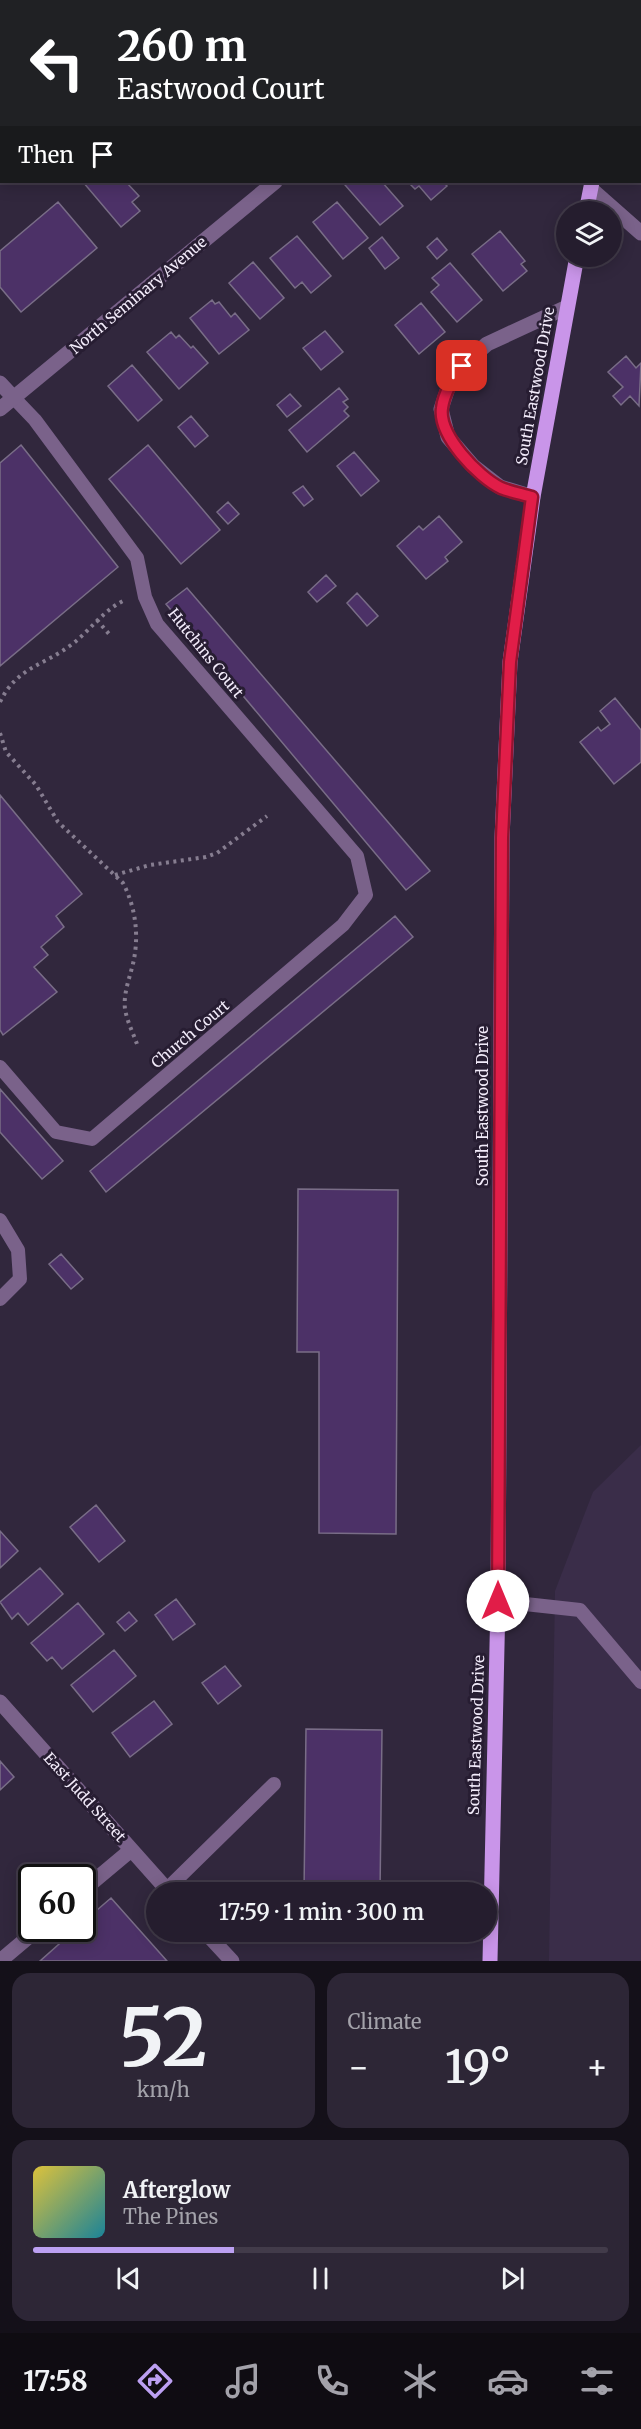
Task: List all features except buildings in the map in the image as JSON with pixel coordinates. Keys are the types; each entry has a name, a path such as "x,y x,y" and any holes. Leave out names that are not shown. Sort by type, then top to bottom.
{"main road":[{"path":"588,201 592,185"},
{"name":"South Eastwood Drive","path":"490,1961 498,1601 502,838 510,662 532,497 575,267"}],"street":[{"name":"North Seminary Avenue","path":"0,409 274,183"},
{"path":"592,185 641,233"},
{"path":"532,497 500,487 473,466 448,437 441,409 448,388 462,366 487,344 567,307"},
{"path":"0,382 13,397"},
{"name":"East Judd Street","path":"0,1702 160,1882"},
{"path":"96,1879 131,1850"},
{"path":"0,1961 23,1942"},
{"path":"215,1942 232,1961"}],"lane":[{"name":"Hutchins Court","path":"13,397 35,420 137,558 145,597 158,624 357,856"},
{"name":"Church Court","path":"0,1067 56,1132 92,1139 343,925 366,896 357,856"},
{"path":"0,1220 18,1250 20,1279 0,1299"},
{"path":"498,1601 580,1610 641,1682"},
{"path":"177,1882 274,1784"}],"path":[{"path":"0,702 10,683 73,644 115,604 128,599"},
{"path":"97,620 109,633"},
{"path":"0,734 6,752 36,785 58,822 128,891 136,925 135,957 127,986 125,1008 137,1044"},
{"path":"114,875 150,865 206,857 217,853 267,816"}],"shaded area":[{"path":"641,1445 641,1961 549,1961 555,1591 593,1492"}],"route":[{"path":"462,366 448,388 441,409 448,437 473,466 500,487 532,497 510,662 502,838 498,1601"}]}
